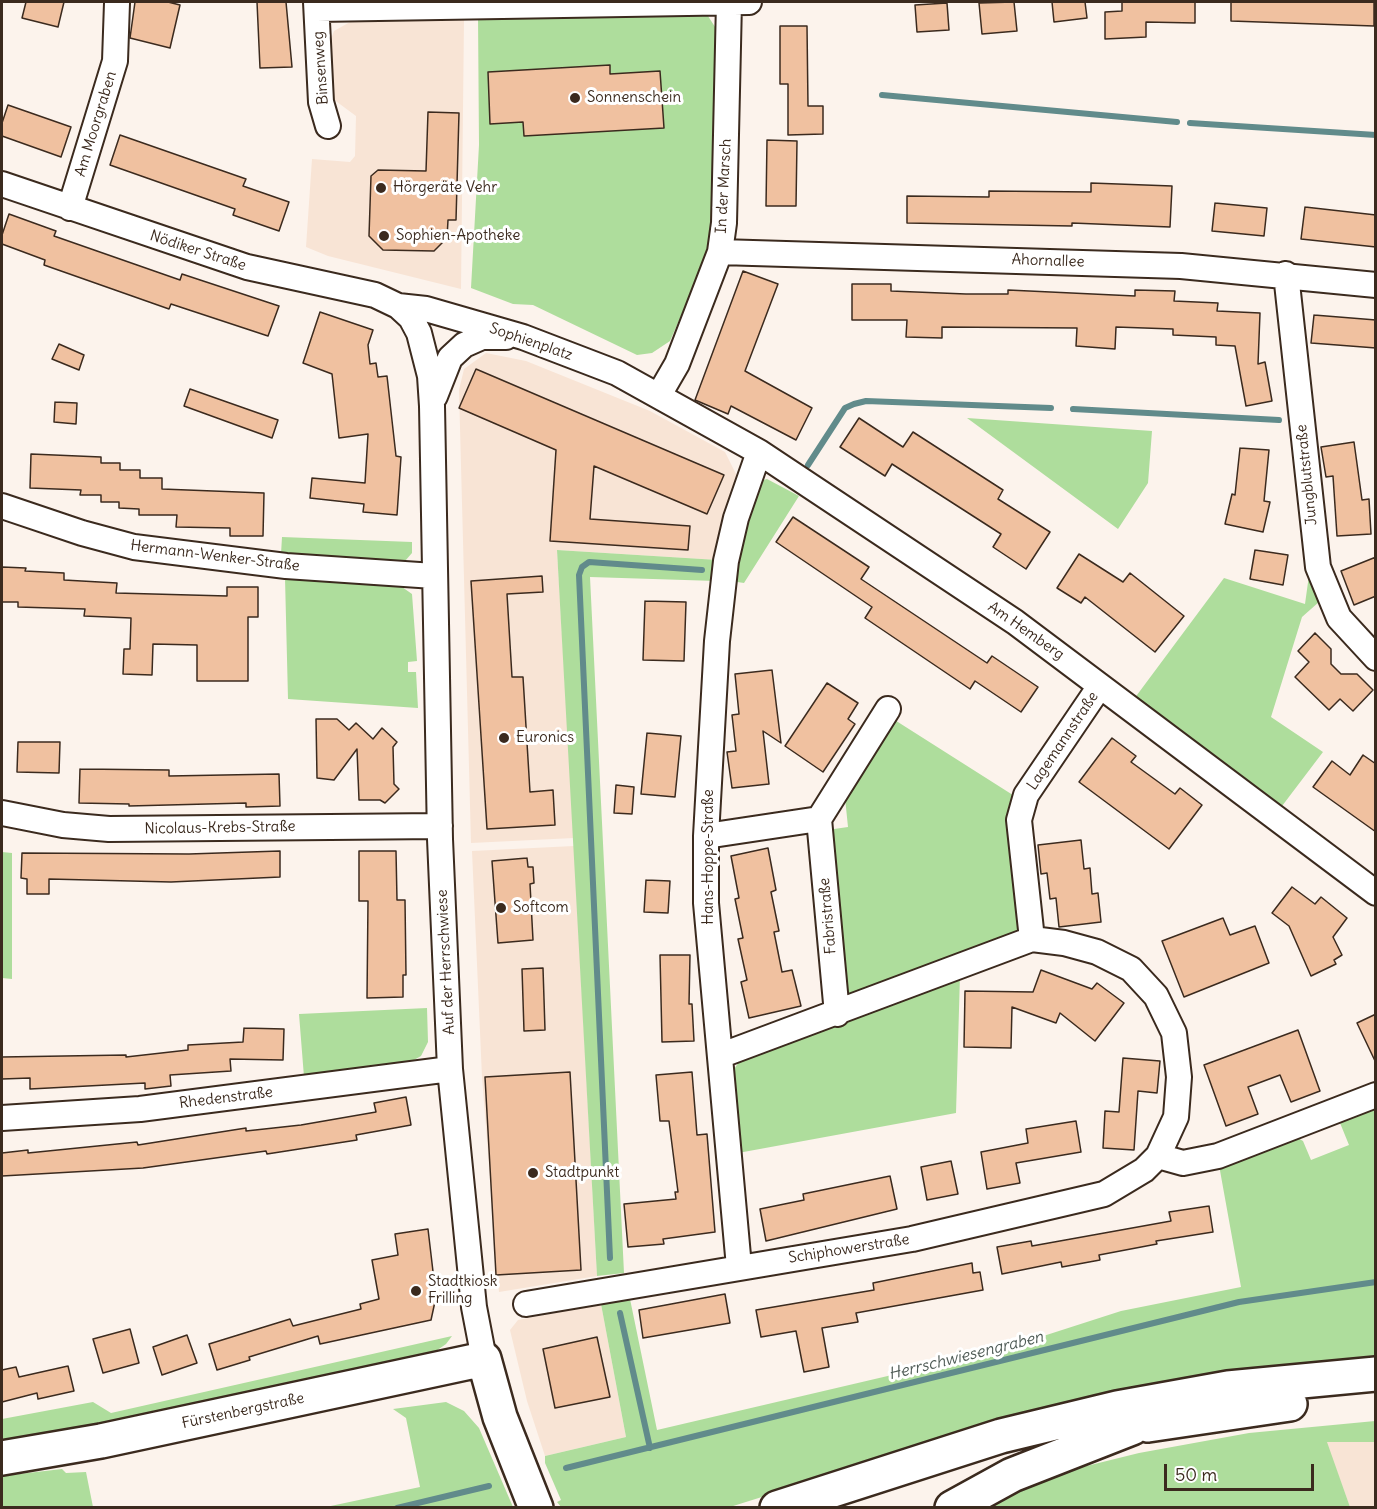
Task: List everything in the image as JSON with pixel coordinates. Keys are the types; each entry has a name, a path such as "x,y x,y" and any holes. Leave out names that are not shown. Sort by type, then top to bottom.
{"main road":[{"name":"Fürstenbergstraße","path":"2,1458 101,1442 484,1359"},
{"name":"Auf der Herrschwiese","path":"484,1359 500,1417 536,1508"},
{"path":"777,1508 1001,1436 1117,1408 1228,1388 1376,1374"},
{"path":"845,1508 1016,1455 1132,1428 1234,1411 1376,1395"},
{"path":"952,1508 1012,1475 1132,1428"}],"street":[{"name":"Binsenweg","path":"328,126 321,102 316,5 735,2"},
{"name":"In der Marsch","path":"659,394 677,364 720,252 724,223 735,2"},
{"name":"Am Moorgraben","path":"70,208 115,62 117,3"},
{"name":"Nödiker Straße","path":"2,184 247,267 375,295 398,306"},
{"name":"Ahornallee","path":"720,252 1170,265 1286,274 1376,285"},
{"name":"Jungblutstraße","path":"1286,274 1318,567 1339,618 1376,658"},
{"name":"Sophienplatz","path":"398,306 426,309 523,337 617,373 659,394"},
{"name":"Auf der Herrschwiese","path":"398,306 411,318 419,333 430,376 440,826 450,1069 474,1307 484,1359"},
{"name":"Auf der Herrschwiese","path":"432,406 450,358 464,345 482,337 523,337"},
{"name":"Am Hemberg","path":"659,394 759,452 1015,622 1376,892"},
{"name":"Hans-Hoppe-Straße","path":"739,1267 722,1055 706,903 706,836 717,641 726,561 735,518 759,452"},
{"name":"Hermann-Wenker-Straße","path":"2,506 82,533 134,547 286,566 434,576"},
{"name":"Lagemannstraße","path":"1032,939 1019,820 1026,795 1100,686"},
{"path":"706,836 819,819 888,709"},
{"name":"Nicolaus-Krebs-Straße","path":"2,813 63,825 109,829 440,826"},
{"name":"Fabristraße","path":"819,819 837,1014"},
{"name":"Schiphowerstraße","path":"526,1304 912,1239 1104,1194 1144,1170 1158,1156 1176,1116 1179,1077 1173,1033 1156,996 1131,969 1097,952 1064,943 1032,939 837,1014 722,1055"},
{"name":"Rhedenstraße","path":"2,1118 140,1109 450,1069"},
{"path":"1158,1156 1183,1163 1218,1156 1376,1095"}],"shaded area":[{"path":"464,20 461,289 328,256 306,247 312,159 350,162 355,156 356,116 333,99 331,39 334,31 350,22"},
{"path":"486,353 526,361 650,411 725,452 737,476 718,560 557,550 574,838 471,843 459,390 464,369"},
{"path":"574,846 597,1276 499,1292 482,1077 472,851"},
{"path":"601,1304 626,1437 545,1456 527,1401 510,1330 518,1320"},
{"path":"1326,1442 1375,1442 1375,1507 1350,1507"}],"green space":[{"path":"706,13 719,33 713,223 707,256 670,341 652,353 637,355 533,305 513,304 471,288 479,145 478,16"},
{"path":"967,418 1152,431 1148,483 1118,529"},
{"path":"767,479 799,496 744,583 731,581 734,561 760,481"},
{"path":"282,537 412,542 412,553 405,561 398,563 281,554"},
{"path":"1314,539 1328,594 1302,617 1271,717 1323,752 1279,810 1134,699 1224,578 1305,604"},
{"path":"557,550 718,560 716,581 590,577 624,1273 597,1276"},
{"path":"285,578 402,587 412,594 417,661 408,662 408,672 416,672 418,708 288,699"},
{"path":"890,717 1016,797 1019,927 1014,935 854,999 847,995 827,830 848,827 844,788"},
{"path":"2,852 12,853 12,979 2,978"},
{"path":"960,975 956,1113 738,1153 731,1074 742,1057"},
{"path":"427,1008 428,1042 421,1056 414,1060 304,1077 299,1014"},
{"path":"1375,1101 1375,1360 816,1480 730,1507 561,1507 557,1502 561,1500 545,1463 545,1456 626,1437 601,1304 630,1299 657,1430 1003,1349 1121,1311 1241,1287 1219,1165 1296,1137 1303,1141 1311,1160 1349,1145 1338,1118"},
{"path":"452,1336 446,1344 426,1358 99,1427 2,1442 2,1419 93,1402 111,1413"},
{"path":"446,1402 464,1411 479,1428 513,1507 326,1507 420,1487 406,1418 393,1409"},
{"path":"1375,1421 1375,1442 1327,1442 1350,1507 978,1508 1026,1481 1139,1453 1249,1433"},
{"path":"62,1469 66,1473 86,1472 93,1507 2,1507 2,1476"}],"building":[{"path":"26,2 64,2 58,27 22,18"},
{"path":"135,2 168,2 180,5 170,48 130,38"},
{"path":"257,2 286,2 292,67 260,68"},
{"path":"1014,2 1017,31 982,34 979,3"},
{"path":"1052,2 1085,2 1087,18 1054,22"},
{"path":"1122,2 1195,2 1195,23 1146,22 1146,37 1105,39 1105,12 1122,11"},
{"path":"1231,2 1374,2 1374,26 1231,21"},
{"path":"947,3 949,30 917,32 915,5"},
{"path":"780,26 807,26 808,106 823,106 823,134 788,135 788,84 780,84"},
{"name":"Sonnenschein","path":"610,65 610,74 660,71 664,128 524,136 523,122 490,124 488,72"},
{"path":"8,105 71,127 61,157 2,136 2,123"},
{"path":"428,112 459,113 456,220 448,220 447,238 434,251 383,250 369,236 371,176 378,170 426,171"},
{"path":"120,135 246,179 243,186 289,202 279,231 233,215 235,209 110,165"},
{"path":"767,140 797,141 796,206 766,206"},
{"path":"1091,183 1172,186 1170,227 1072,223 1072,226 907,223 907,196 989,197 989,191 1091,192"},
{"path":"1215,203 1267,208 1264,236 1212,231"},
{"path":"1305,207 1376,215 1376,247 1301,239"},
{"path":"9,214 56,231 54,236 180,280 182,274 279,306 268,336 171,304 169,309 44,265 45,260 2,244 2,235"},
{"path":"743,271 778,284 745,371 812,408 796,440 731,406 728,414 695,400"},
{"path":"852,284 891,284 891,291 966,294 1008,294 1008,290 1135,296 1135,290 1175,291 1174,301 1218,303 1217,311 1260,313 1258,364 1265,362 1272,401 1246,406 1235,346 1216,345 1216,337 1173,335 1173,329 1116,327 1115,349 1076,346 1077,328 942,327 942,338 906,337 907,320 852,320"},
{"path":"320,312 373,330 368,345 370,364 376,363 378,377 387,376 396,456 401,457 397,515 363,512 364,504 310,498 312,478 365,483 368,434 339,438 332,374 303,363"},
{"path":"1314,315 1376,320 1376,348 1311,343"},
{"path":"59,344 84,355 79,370 52,359"},
{"path":"476,369 724,475 707,514 594,466 590,519 690,526 688,550 550,541 556,450 459,408"},
{"path":"190,389 278,420 272,438 184,406"},
{"path":"55,402 77,403 76,424 54,422"},
{"path":"859,418 903,447 913,432 1003,490 998,499 1050,532 1026,569 993,547 1001,534 892,464 885,476 840,447"},
{"path":"1354,442 1362,500 1369,499 1371,534 1337,536 1333,476 1326,477 1321,447"},
{"path":"1240,448 1269,450 1264,501 1270,502 1263,532 1225,524 1232,494 1235,495"},
{"path":"31,454 101,457 101,463 120,463 120,470 140,470 140,478 162,478 162,489 264,493 263,536 230,536 230,528 176,527 177,515 139,515 139,509 119,508 119,502 101,502 101,495 80,495 81,490 30,488"},
{"path":"793,517 869,567 861,579 987,663 992,656 1038,687 1021,712 975,681 970,689 865,618 872,607 776,542"},
{"path":"1255,550 1288,555 1283,585 1250,579"},
{"path":"1079,554 1123,582 1130,573 1184,616 1155,652 1085,597 1081,603 1057,588"},
{"path":"1376,557 1376,596 1354,605 1341,571"},
{"path":"2,567 64,573 64,580 117,583 116,593 227,596 227,587 258,587 258,617 248,617 248,681 197,681 197,645 153,644 152,675 123,674 124,649 130,649 131,618 84,616 85,609 18,607 18,602 2,602"},
{"name":"Euronics","path":"542,576 543,592 507,594 512,677 523,677 530,792 553,790 555,825 487,829 471,581"},
{"path":"645,601 686,602 684,661 643,660"},
{"path":"1315,633 1331,649 1331,664 1341,674 1357,674 1373,690 1353,711 1340,699 1329,710 1295,677 1309,662 1298,651"},
{"path":"772,670 781,743 763,731 769,784 732,788 727,752 736,751 732,715 739,714 735,674"},
{"path":"827,683 858,703 848,719 855,724 823,772 785,746"},
{"path":"316,719 337,719 349,730 356,723 373,739 382,728 397,742 393,747 394,784 399,789 385,803 380,800 359,800 357,749 334,780 317,778"},
{"path":"647,733 681,736 675,797 641,794"},
{"path":"1112,738 1136,756 1131,762 1175,794 1180,788 1202,805 1169,849 1079,782"},
{"path":"18,742 60,742 59,773 17,772"},
{"path":"1363,755 1376,764 1376,832 1313,787 1332,761 1350,775"},
{"path":"80,769 169,770 169,776 279,774 280,806 246,807 246,803 129,806 129,804 79,803"},
{"path":"616,785 634,787 632,814 614,813"},
{"path":"1081,840 1084,869 1090,868 1092,894 1098,893 1101,922 1059,927 1056,898 1050,899 1047,873 1041,874 1038,845"},
{"path":"768,848 776,890 771,892 779,931 774,932 782,972 792,970 801,1006 749,1018 741,982 747,980 738,939 743,938 735,899 739,898 731,856"},
{"path":"280,851 280,877 171,882 49,879 49,894 27,894 27,879 21,878 22,853 189,854"},
{"path":"359,851 396,851 397,900 405,900 406,975 403,975 403,997 367,998 368,901 359,901"},
{"path":"527,858 528,867 533,867 534,883 530,884 533,940 498,943 492,861"},
{"path":"646,880 670,881 668,913 644,912"},
{"path":"1292,887 1315,904 1321,897 1347,918 1333,937 1342,955 1334,960 1336,964 1311,976 1289,926 1272,913"},
{"path":"1223,918 1230,935 1255,926 1269,963 1184,997 1162,941"},
{"path":"660,955 690,955 689,1004 692,1004 694,1041 662,1042"},
{"path":"543,968 545,1030 524,1031 522,969"},
{"path":"1041,970 1092,989 1097,983 1124,1003 1095,1041 1060,1013 1056,1023 1012,1007 1011,1048 964,1047 965,991 1033,992"},
{"path":"1376,1014 1376,1063 1357,1023"},
{"path":"244,1028 284,1029 283,1060 230,1059 231,1071 170,1075 171,1086 145,1089 145,1083 30,1089 30,1078 2,1079 2,1057 126,1055 126,1057 188,1050 188,1045 243,1042"},
{"path":"1298,1030 1320,1091 1291,1102 1280,1075 1248,1087 1258,1114 1226,1126 1204,1065"},
{"path":"1123,1058 1160,1061 1157,1093 1138,1091 1134,1150 1103,1148 1105,1111 1119,1112"},
{"name":"Stadtpunkt","path":"570,1072 581,1270 496,1275 485,1077"},
{"path":"692,1072 697,1135 707,1134 715,1232 663,1239 664,1244 628,1247 624,1204 676,1199 675,1192 678,1192 669,1121 660,1121 656,1075"},
{"path":"406,1097 411,1125 356,1135 357,1140 267,1154 266,1151 143,1168 2,1176 2,1153 28,1150 28,1153 137,1142 138,1145 246,1128 246,1131 301,1125 376,1112 374,1103"},
{"path":"1076,1121 1081,1152 1016,1163 1020,1183 987,1189 981,1152 1028,1143 1026,1129"},
{"path":"951,1161 958,1194 927,1200 921,1167"},
{"path":"890,1176 897,1209 766,1241 760,1209 804,1200 803,1194"},
{"path":"1209,1206 1213,1232 1156,1241 1157,1244 1099,1255 1100,1260 1062,1267 1061,1262 1002,1274 997,1247 1031,1241 1032,1246 1171,1221 1169,1212"},
{"path":"428,1229 436,1297 431,1320 320,1344 318,1336 249,1357 250,1360 217,1370 209,1344 290,1319 293,1326 361,1309 360,1304 379,1299 372,1260 398,1255 395,1234"},
{"path":"972,1263 973,1273 980,1272 983,1290 856,1313 858,1322 822,1328 829,1367 804,1372 796,1331 761,1337 756,1310 874,1290 873,1283"},
{"path":"725,1294 730,1323 643,1338 639,1310"},
{"path":"130,1329 139,1363 103,1373 93,1339"},
{"path":"187,1335 197,1363 162,1375 153,1347"},
{"path":"597,1337 610,1397 555,1408 543,1349"},
{"path":"68,1366 74,1391 38,1399 37,1393 2,1402 2,1370 16,1367 19,1377"}],"waterway":[{"path":"882,95 1177,122"},
{"path":"1190,123 1376,135"},
{"path":"808,465 845,408 866,401 1051,408"},
{"path":"1073,409 1279,420"},
{"path":"610,1258 579,575 582,567 589,562 702,570"},
{"name":"Herrschwiesengraben","path":"566,1468 1239,1302 1376,1282"},
{"path":"620,1313 650,1448"},
{"path":"397,1508 489,1486"}],"place":[{"name":"Sonnenschein","path":"575,98"},
{"name":"Hörgeräte Vehr","path":"381,188"},
{"name":"Sophien-Apotheke","path":"384,236"},
{"name":"Euronics","path":"504,738"},
{"name":"Softcom","path":"501,908"},
{"name":"Stadtpunkt","path":"533,1173"},
{"name":"Stadtkiosk Frilling","path":"416,1291"}]}
